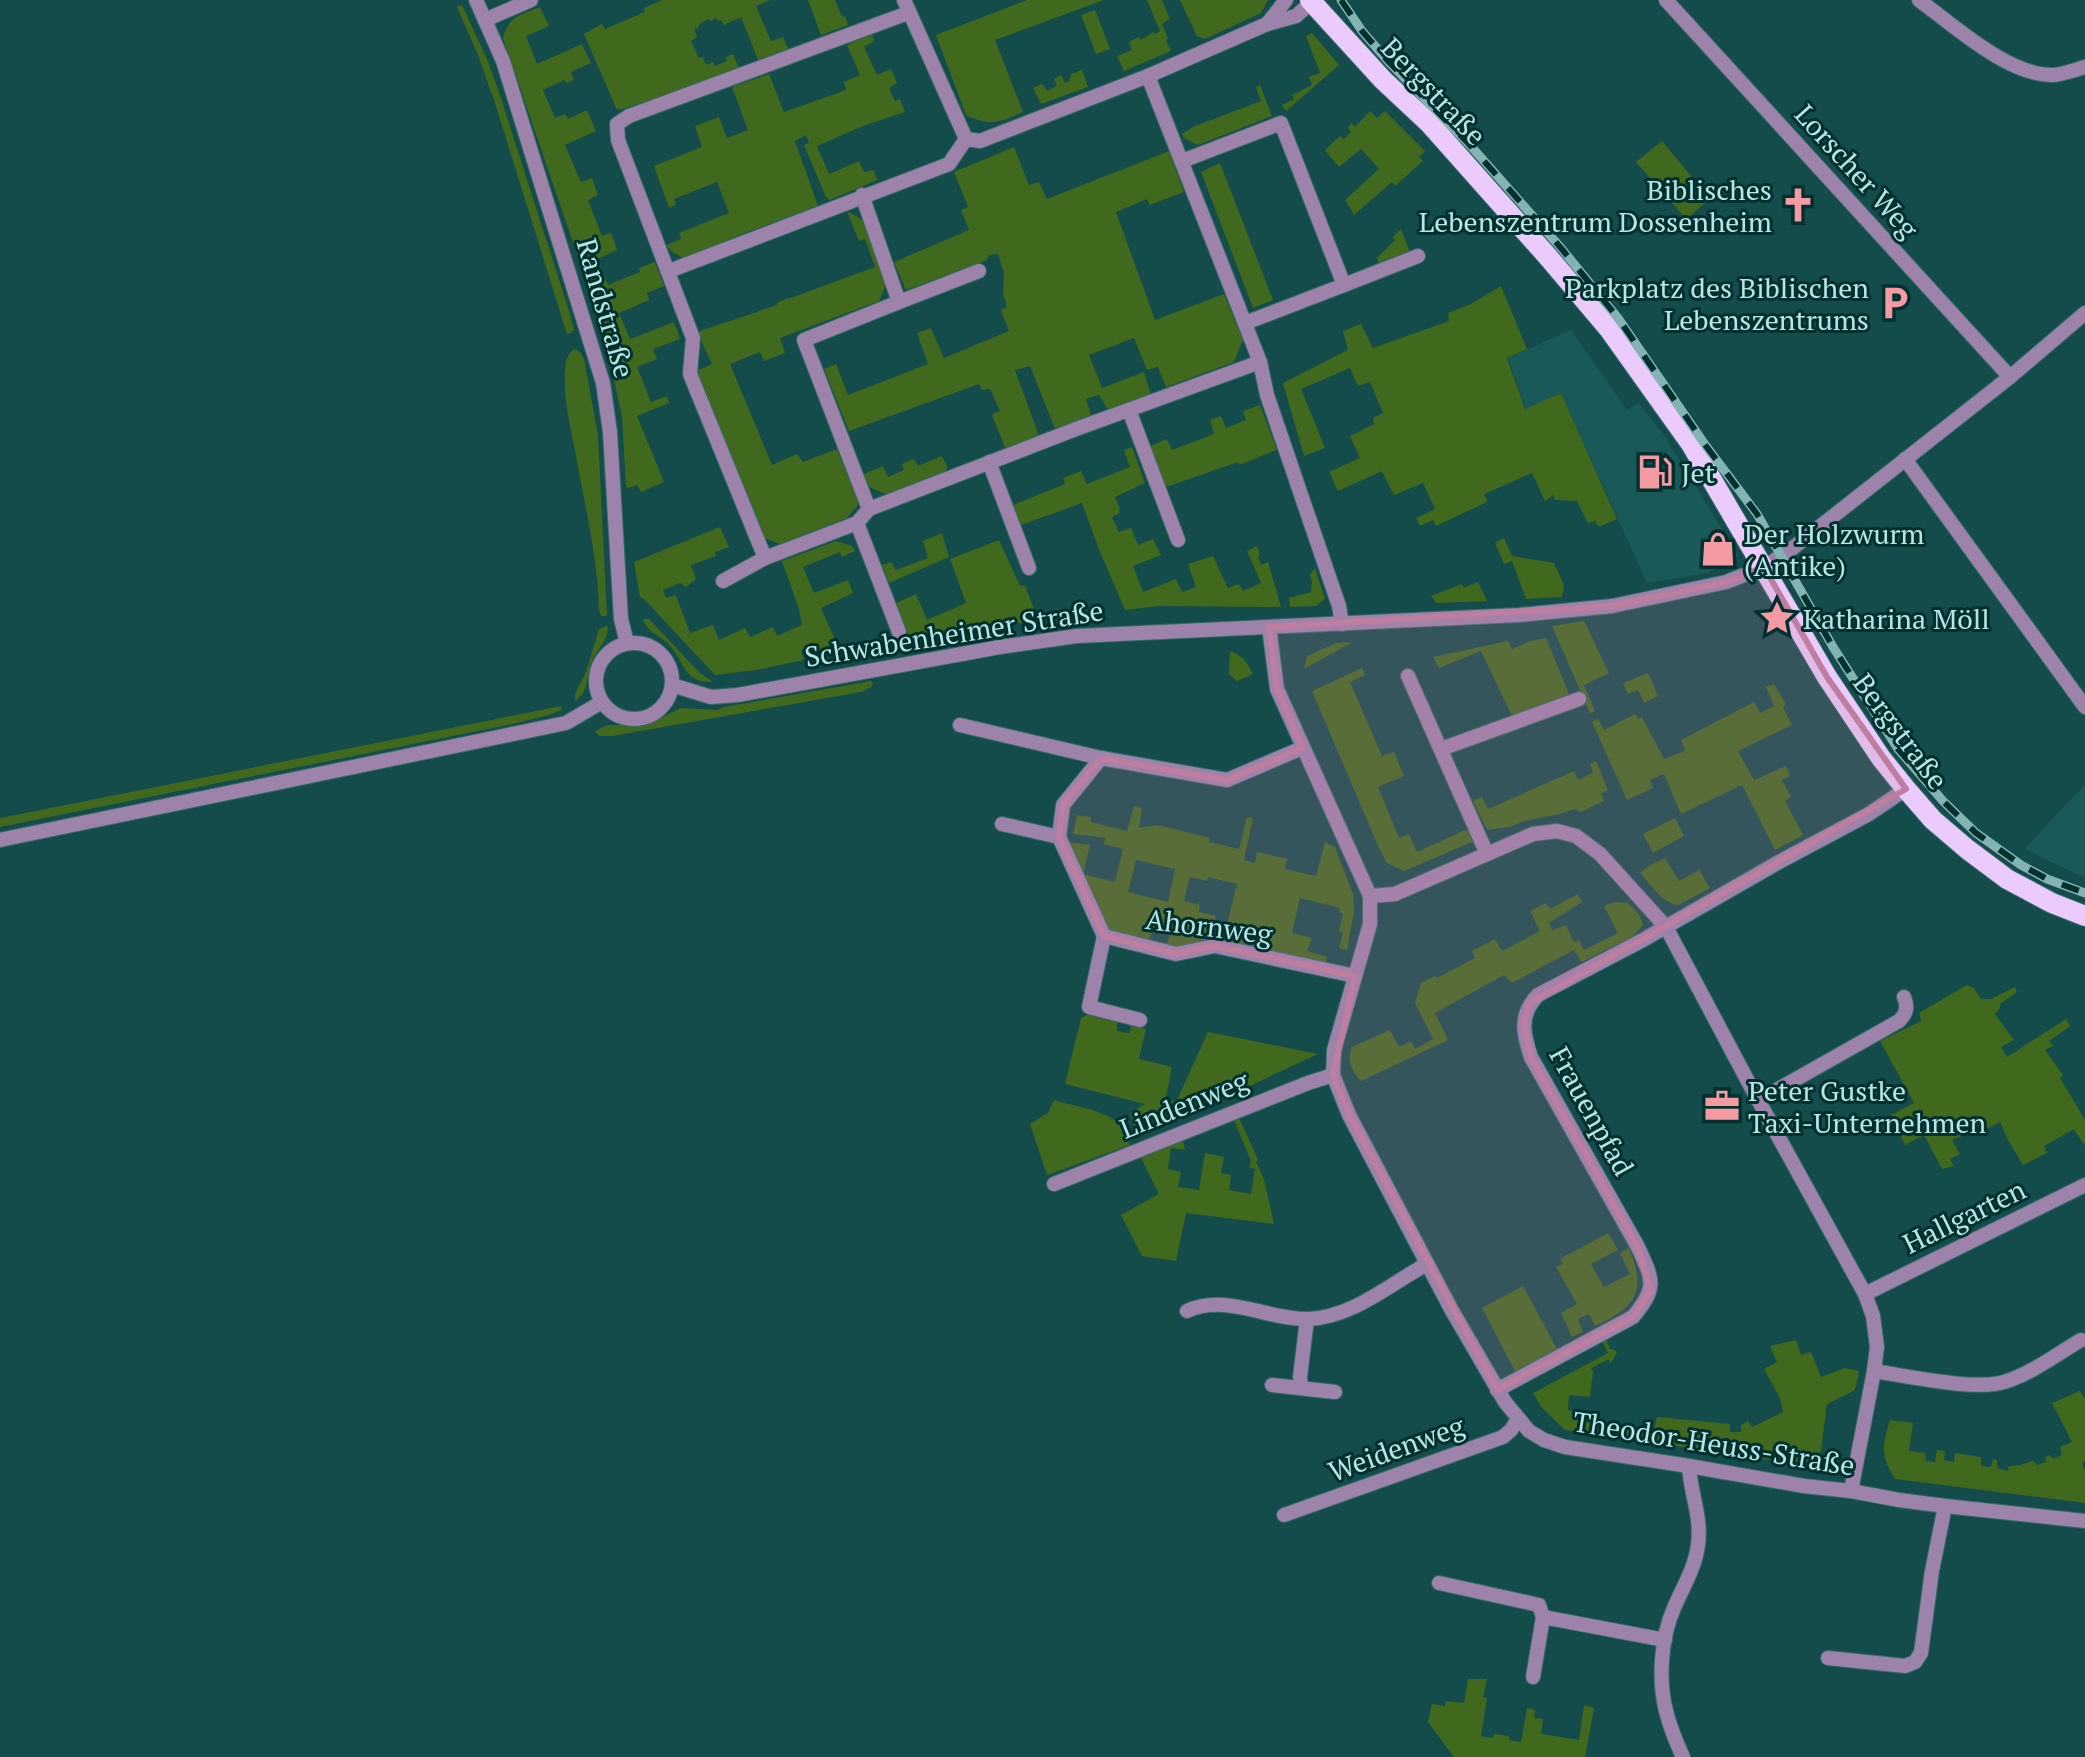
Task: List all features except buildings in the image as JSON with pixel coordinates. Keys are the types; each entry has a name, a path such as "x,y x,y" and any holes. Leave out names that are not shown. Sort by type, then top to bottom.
{"main road":[{"name":"Bergstraße","path":"1311,1 1383,80 1430,124 1609,329 1691,444 1827,677 1881,758 1906,789 1933,820 2007,879 2085,916"}],"street":[{"name":"Randstraße","path":"476,0 503,61 603,383 610,432 621,619 627,643"},
{"path":"485,20 531,0"},
{"path":"1267,24 1286,0"},
{"name":"Lorscher Weg","path":"1666,0 2010,377"},
{"path":"1919,0 1999,59 2028,70 2054,75 2085,67"},
{"path":"966,139 980,141 1148,76 1267,24 1296,16 1311,1"},
{"path":"765,558 690,374 693,338 618,140 617,124 629,116 906,6 966,139"},
{"path":"1148,76 1260,362 1267,395 1335,592 1342,624"},
{"path":"1182,161 1281,123 1344,285"},
{"path":"669,271 949,164 966,139"},
{"path":"862,195 899,302"},
{"path":"1245,323 1418,256"},
{"path":"869,509 804,340 979,271"},
{"name":"Schwabenheimer Straße","path":"672,685 711,697 738,695 1077,636 1519,615 1612,606 1726,582 1764,567 1789,551 2082,320"},
{"path":"723,581 765,558 857,523 869,509 1260,362"},
{"path":"1129,410 1178,540"},
{"path":"1905,459 2085,707"},
{"path":"989,462 1029,568"},
{"path":"857,523 899,632"},
{"name":"Theodor-Heuss-Straße","path":"1269,627 1277,689 1370,896 1370,924 1334,1050 1333,1075 1349,1115 1427,1264 1497,1390 1518,1419 1529,1431 1544,1440 1565,1447 1899,1500 2085,1521"},
{"path":"639,642 660,652 668,662 672,685 669,698 661,709 649,716 623,718 611,712 602,702 595,678 605,655 615,647 639,642"},
{"path":"1408,676 1487,854"},
{"path":"1441,749 1579,699"},
{"path":"0,840 566,723 602,702"},
{"path":"960,725 1101,758 1227,780 1302,748"},
{"path":"1002,824 1059,837 1063,805 1101,758"},
{"name":"Frauenpfad","path":"1497,1390 1633,1317 1647,1301 1651,1290 1650,1273 1638,1247 1531,1057 1526,1042 1524,1013 1538,995 1869,814 1906,789"},
{"path":"1370,896 1395,894 1533,834 1557,831 1576,836 1600,854 1666,927 1865,1294 1873,1316 1877,1347 1874,1371 1851,1491"},
{"name":"Ahornweg","path":"1059,837 1104,936 1085,1010 1140,1020"},
{"name":"Ahornweg","path":"1104,936 1176,954 1215,946 1355,976"},
{"path":"1759,1100 1890,1027 1905,1015 1904,997"},
{"name":"Lindenweg","path":"1054,1184 1333,1075"},
{"name":"Hallgarten","path":"1865,1294 2085,1185"},
{"path":"1187,1311 1215,1304 1307,1319 1338,1313 1427,1264"},
{"path":"1301,1388 1307,1319"},
{"path":"1874,1371 1983,1386 2005,1382 2081,1340"},
{"path":"1272,1385 1335,1392"},
{"name":"Weidenweg","path":"1284,1515 1503,1437 1518,1419"},
{"path":"1683,1757 1665,1708 1662,1677 1665,1640 1673,1610 1691,1576 1698,1544 1698,1515 1689,1466"},
{"path":"1828,1658 1905,1666 1915,1662 1921,1653 1945,1506"},
{"path":"1439,1583 1539,1605 1543,1617 1533,1677"},
{"path":"1543,1617 1665,1640"}],"highlighted area":[{"path":"1764,567 1827,677 1906,789 1530,1003 1524,1024 1531,1057 1638,1247 1651,1290 1633,1317 1497,1390 1349,1115 1333,1075 1355,976 1215,946 1176,954 1104,936 1059,837 1063,805 1101,758 1227,780 1302,748 1277,689 1269,627 1612,606 1726,582"}],"shaded area":[{"path":"1571,330 1627,410 1639,403 1666,438 1738,556 1708,573 1647,583 1561,393 1526,409 1508,358"},
{"path":"2085,785 2085,878 2024,849"}],"green space":[{"path":"662,0 770,0 756,6 771,41 783,37 788,49 758,60 741,17 724,25 716,18 709,19 694,29 697,37 691,41 699,58 703,57 706,65 713,62 715,66 727,61 726,57 733,54 739,68 700,85 619,110 584,34 602,24 605,29 645,12 644,8"},
{"path":"808,0 835,0 848,25 821,35"},
{"path":"1027,0 1104,0 995,40 1023,112 995,122 966,115 936,35"},
{"path":"1147,0 1162,0 1170,19 1162,24 1171,51 1124,71 1117,56 1132,50 1129,42 1160,31"},
{"path":"1180,0 1268,0 1261,13 1205,39 1197,36"},
{"path":"462,5 499,92 570,314 574,330 568,334 494,100 457,7"},
{"path":"540,7 549,26 526,36 537,64 582,44 591,63 571,72 574,80 566,83 564,80 543,90 555,118 565,114 568,119 587,110 596,131 565,145 581,182 592,178 598,195 588,200 602,236 611,233 617,250 597,259 608,285 655,262 664,286 647,293 649,300 619,313 630,339 674,322 680,339 653,349 657,359 637,367 651,402 667,396 669,403 637,416 664,482 641,492 637,485 626,487 622,417 604,333 503,38 512,21"},
{"path":"1095,10 1110,49 1096,54 1081,15"},
{"path":"1312,33 1339,65 1286,111 1282,105 1294,99 1292,95 1312,85 1309,77 1320,73 1306,36"},
{"path":"872,34 874,41 864,47 877,75 891,69 897,83 889,88 895,101 900,99 905,112 817,146 829,174 859,161 864,172 874,170 877,180 830,200 804,145 809,143 806,135 795,141 818,206 686,259 672,252 666,245 681,239 679,233 729,213 717,182 674,199 676,205 669,208 654,166 702,147 695,126 719,117 727,138 748,130 732,87 769,74 784,112 846,90 844,82 860,75 847,45"},
{"path":"1082,70 1088,87 1041,104 1033,88 1042,84 1047,91 1057,86 1054,79 1061,75 1065,83 1071,74"},
{"path":"1260,85 1272,116 1198,145 1184,138 1182,134 1195,126 1261,101 1256,87"},
{"path":"1370,111 1377,118 1385,111 1425,151 1419,157 1423,161 1395,186 1392,182 1354,215 1345,200 1379,169 1361,149 1339,167 1325,150 1340,136 1344,139 1351,132 1348,128 1351,123 1355,127"},
{"path":"1662,141 1710,199 1686,219 1636,162"},
{"path":"1014,147 1029,185 1039,182 1047,199 1169,151 1184,192 1150,205 1147,199 1116,212 1155,320 1224,294 1243,340 1234,362 1166,387 1158,367 1147,370 1134,338 1089,355 1102,388 1144,372 1151,394 1108,410 1099,395 1086,399 1091,415 1055,429 1030,366 1015,370 1039,436 1006,450 992,415 1000,411 990,389 982,390 979,384 849,431 824,369 836,364 848,395 928,364 917,333 931,328 944,358 1009,331 1001,310 1007,307 1003,294 1004,274 998,254 906,290 894,262 969,230 961,210 968,207 954,172"},
{"path":"1220,163 1273,300 1253,308 1201,172"},
{"path":"847,211 864,221 887,282 879,301 780,338 785,353 764,361 760,352 730,364 772,465 797,454 803,462 837,449 859,504 847,518 780,544 762,537 696,371 712,364 697,332 875,267 865,239 859,241"},
{"path":"1401,229 1410,253 1379,264 1377,258"},
{"path":"1501,286 1527,349 1507,358 1525,409 1561,393 1617,519 1599,527 1595,521 1588,523 1577,501 1555,500 1553,495 1545,501 1532,473 1484,494 1487,502 1436,526 1433,520 1420,526 1416,518 1435,509 1423,483 1394,495 1382,471 1338,491 1329,472 1360,458 1350,436 1374,424 1373,418 1383,413 1370,382 1358,386 1350,368 1301,389 1325,448 1304,456 1283,383 1348,350 1343,331 1361,324 1373,348 1449,321 1448,313 1471,304"},
{"path":"574,349 584,359 598,435 607,616 601,616 599,610 593,550 566,401 566,364 568,355"},
{"path":"1260,405 1277,450 1166,487 1150,446 1167,439 1172,450 1214,434 1210,420 1221,416 1226,428 1246,420 1243,411"},
{"path":"1132,447 1145,483 1115,497 1120,513 1112,517 1119,532 1131,528 1138,545 1153,539 1161,555 1133,566 1143,592 1176,579 1182,592 1196,587 1188,564 1213,556 1228,588 1239,584 1243,591 1261,583 1247,551 1257,546 1261,565 1268,562 1281,607 1158,606 1125,610 1082,503 1021,525 1013,505 1065,484 1063,478 1081,471 1087,484 1130,467 1124,450"},
{"path":"942,456 947,466 946,472 888,495 869,487 864,474 883,466 888,477 904,470 902,464 914,459 918,466"},
{"path":"720,527 729,547 715,552 716,556 691,565 696,579 686,587 680,583 663,590 666,598 675,595 677,598 690,633 713,625 719,640 745,628 750,637 773,627 777,636 802,625 782,561 836,541 852,546 855,551 842,557 840,552 803,567 814,593 848,580 853,593 821,608 837,644 818,650 816,644 801,651 804,660 715,675 640,597 634,562"},
{"path":"942,533 949,557 889,583 882,565 891,562 896,570 928,558 923,541"},
{"path":"1504,538 1512,556 1554,563 1564,585 1562,597 1526,599 1512,561 1504,564 1495,543"},
{"path":"999,540 1020,586 1025,585 1038,620 911,642 896,603 916,594 927,620 966,603 950,559"},
{"path":"1315,568 1325,599 1316,606 1290,607 1289,598 1311,592 1310,575"},
{"path":"1478,582 1487,601 1437,603 1431,596 1462,584 1464,588"},
{"path":"643,619 649,619 699,672 713,682 691,676 670,646 648,628"},
{"path":"1584,621 1609,673 1584,685 1595,711 1590,713 1552,626"},
{"path":"606,626 606,636 592,661 585,688 575,701 599,629"},
{"path":"1546,638 1569,694 1512,716 1481,651 1439,668 1433,657 1508,641 1512,649"},
{"path":"1350,642 1304,669 1307,656 1336,643"},
{"path":"1230,651 1244,660 1253,674 1237,681 1229,674"},
{"path":"1362,668 1365,675 1350,682 1382,756 1394,752 1404,776 1378,787 1399,838 1409,834 1417,852 1470,828 1474,841 1404,871 1387,863 1379,848 1312,691"},
{"path":"1648,673 1658,696 1644,703 1638,690 1628,694 1623,683"},
{"path":"871,681 871,687 861,692 612,736 599,736 595,731 608,725 646,725 681,708 717,710"},
{"path":"1774,684 1786,704 1783,707 1792,725 1738,751 1754,780 1786,766 1790,776 1782,780 1791,797 1785,801 1803,835 1775,850 1742,785 1681,814 1664,774 1650,780 1653,788 1627,800 1592,722 1598,719 1604,730 1635,714 1638,719 1642,717 1664,759 1685,751 1681,740 1754,702 1760,713 1774,706 1766,687"},
{"path":"561,706 562,710 549,715 513,724 0,827 0,818"},
{"path":"1596,761 1608,790 1601,794 1604,801 1581,812 1575,809 1510,827 1487,830 1473,801 1482,797 1488,809 1574,771 1579,780 1593,772 1590,764"},
{"path":"1134,806 1142,808 1139,828 1157,825 1210,838 1209,842 1239,849 1247,817 1253,818 1244,860 1255,863 1257,852 1287,859 1285,869 1316,876 1325,842 1335,847 1353,894 1354,911 1347,950 1339,948 1343,933 1339,931 1343,914 1339,912 1340,908 1300,898 1292,933 1312,938 1307,951 1327,957 1325,965 1223,940 1237,884 1208,877 1207,881 1190,877 1184,901 1200,905 1199,912 1216,916 1209,935 1200,945 1187,948 1167,944 1171,931 1153,928 1149,942 1110,933 1068,842 1090,845 1083,874 1115,882 1123,849 1104,844 1105,838 1073,834 1077,815 1091,817 1091,822 1127,831","holes":["1136,860 1175,869 1168,902 1128,892"]},
{"path":"1675,818 1684,836 1653,853 1643,834"},
{"path":"1665,858 1679,881 1699,870 1710,888 1678,905 1667,901 1640,873"},
{"path":"1578,894 1582,902 1549,923 1552,930 1566,925 1574,942 1579,940 1584,950 1618,933 1604,906 1615,902 1628,903 1640,916 1643,925 1632,937 1581,962 1574,950 1512,983 1504,975 1435,1013 1448,1040 1361,1081 1350,1061 1352,1047 1390,1030 1399,1047 1411,1041 1415,1049 1433,1039 1415,1003 1421,983 1475,958 1472,951 1495,939 1502,951 1540,931 1530,911 1546,903 1550,909"},
{"path":"1967,985 1974,988 1981,999 1991,999 2015,987 2017,992 2000,1004 1995,1014 2014,1040 2001,1047 2007,1057 2066,1019 2070,1026 2049,1041 2053,1046 2045,1050 2063,1075 2060,1078 2085,1120 2085,1146 2074,1129 2044,1146 2047,1153 2023,1165 2000,1122 1981,1132 1975,1122 1958,1129 1962,1136 1952,1140 1960,1154 1950,1159 1954,1166 1942,1169 1924,1135 1905,1145 1891,1115 1914,1103 1880,1041 1921,1021 1919,1013"},
{"path":"1094,1011 1117,1017 1117,1031 1129,1033 1131,1026 1146,1029 1139,1059 1172,1067 1165,1102 1177,1100 1208,1032 1318,1054 1159,1128 1135,1128 1130,1113 1145,1104 1065,1084 1081,1018"},
{"path":"1054,1100 1095,1111 1117,1122 1130,1145 1047,1175 1030,1124 1048,1113"},
{"path":"1239,1118 1258,1160 1256,1162 1264,1179 1274,1224 1186,1213 1176,1261 1142,1256 1121,1215 1159,1194 1139,1154 1182,1137 1185,1150 1171,1148 1168,1169 1181,1172 1178,1187 1199,1190 1205,1153 1224,1157 1221,1173 1231,1175 1229,1190 1251,1194 1255,1169 1249,1167 1251,1161 1234,1120"},
{"path":"1608,1233 1618,1250 1591,1264 1604,1287 1630,1274 1620,1253 1629,1248 1637,1276 1634,1296 1620,1312 1595,1326 1589,1314 1578,1319 1583,1332 1572,1337 1561,1313 1577,1304 1556,1267 1563,1264 1560,1259"},
{"path":"1523,1286 1557,1349 1515,1371 1482,1308"},
{"path":"1613,1335 1606,1339 1610,1349 1617,1353 1610,1364 1609,1359 1591,1368 1590,1397 1569,1395 1568,1410 1574,1411 1572,1419 1653,1432 1657,1417 1730,1424 1730,1432 1741,1432 1741,1425 1748,1421 1752,1427 1783,1412 1780,1398 1764,1369 1777,1362 1770,1346 1796,1340 1801,1355 1811,1352 1821,1377 1845,1368 1859,1371 1855,1390 1827,1404 1820,1457 1800,1464 1565,1430 1541,1407 1533,1393 1608,1353 1601,1339"},
{"path":"2080,1391 2085,1399 2085,1461 2082,1463 2085,1503 1895,1479 1887,1463 1884,1444 1890,1420 1913,1423 1909,1451 1925,1453 1926,1461 1935,1462 1937,1450 1945,1451 1944,1460 1954,1462 1955,1453 1981,1457 1981,1466 1991,1467 1993,1459 1997,1460 1997,1468 2008,1471 2009,1466 2046,1462 2045,1457 2050,1455 2053,1459 2062,1455 2060,1447 2072,1442 2052,1403"},
{"path":"1468,1679 1487,1679 1481,1736 1509,1736 1509,1740 1521,1742 1527,1708 1535,1710 1534,1718 1543,1719 1541,1734 1579,1740 1584,1705 1594,1708 1585,1757 1454,1757 1428,1722 1432,1704 1445,1706 1446,1701 1464,1703"}],"railway":[{"path":"1341,0 1388,61 1469,144 1618,318 1757,514 1833,647 1898,749 1943,801 1976,833 2021,865 2047,879 2085,893"}],"place":[{"name":"Biblisches Lebenszentrum Dossenheim","path":"1798,205"},
{"name":"Parkplatz des Biblischen Lebenszentrums","path":"1895,303"},
{"name":"Jet","path":"1655,472"},
{"name":"Der Holzwurm (Antike)","path":"1718,549"},
{"name":"Katharina Möll","path":"1777,618"},
{"name":"Peter Gustke Taxi-Unternehmen","path":"1722,1106"}]}
